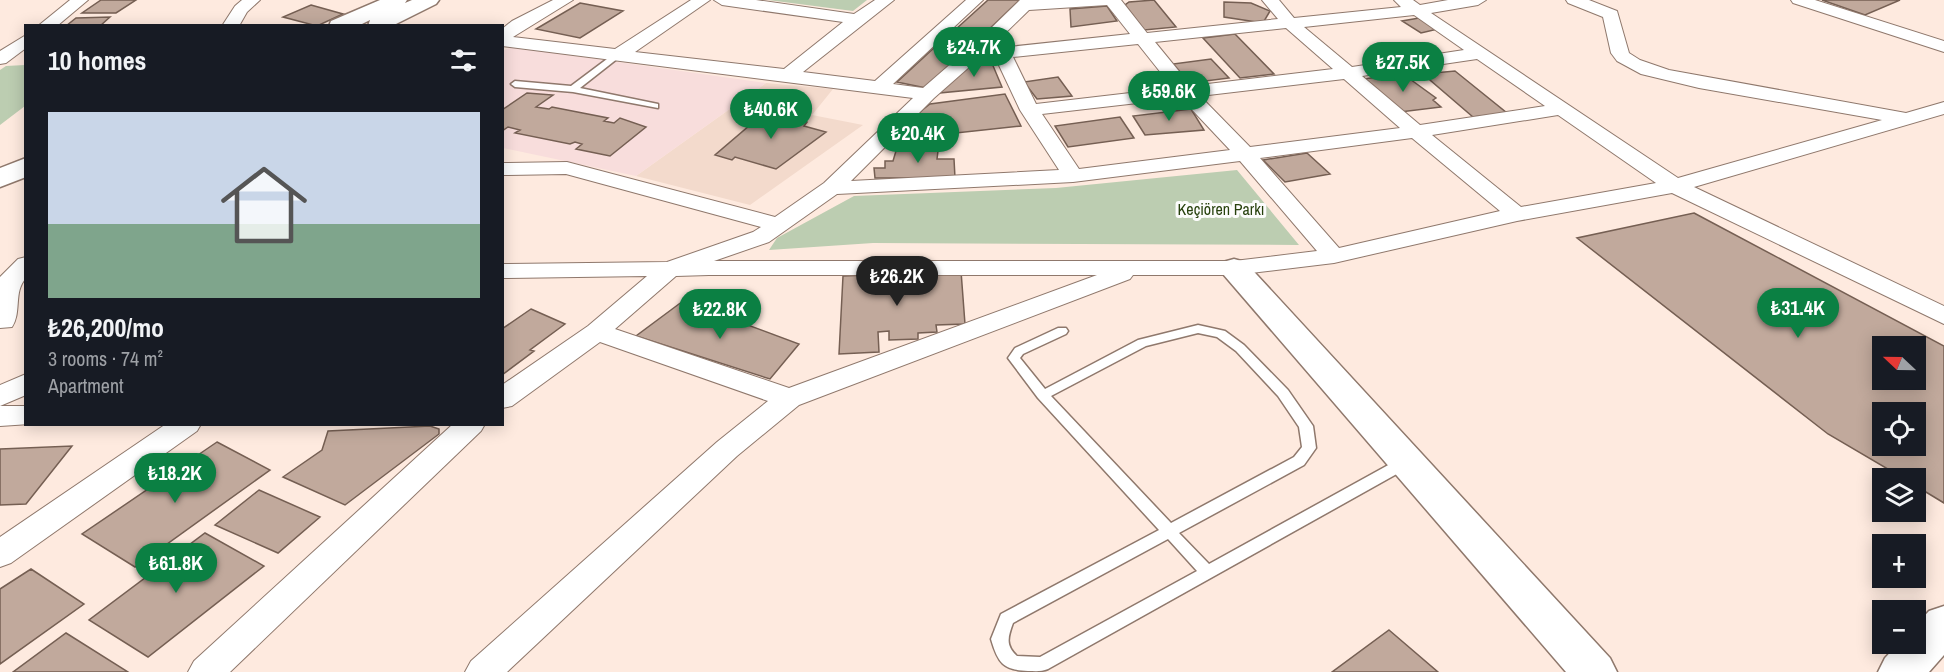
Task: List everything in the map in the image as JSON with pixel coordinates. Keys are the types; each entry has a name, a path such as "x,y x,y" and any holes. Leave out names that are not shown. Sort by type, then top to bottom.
{"street":[{"path":"49,24 80,0"},
{"path":"231,24 241,9 252,0"},
{"path":"343,24 397,0"},
{"path":"377,24 429,0"},
{"path":"504,38 518,25 565,0"},
{"path":"618,55 702,0"},
{"path":"722,0 857,19"},
{"path":"789,75 857,19 886,0"},
{"path":"878,88 975,0"},
{"path":"996,46 1027,3 1112,0 1187,93 1246,155 1334,256"},
{"path":"1270,0 1290,23 1416,132 1517,214"},
{"path":"504,398 597,332 671,268 761,237 832,188 927,94 970,56 996,46 1144,39 1290,23 1409,5 1478,0"},
{"path":"1574,0 1611,14 1616,31 1615,46 1623,56 1639,65 1681,78 1906,118"},
{"path":"1799,0 1944,47"},
{"path":"1409,5 1676,186 1944,316"},
{"path":"942,30 966,35 996,46 1030,110 1072,176"},
{"path":"504,40 927,94"},
{"path":"0,60 24,42"},
{"path":"1030,110 1348,73 1480,53"},
{"path":"0,60 24,60"},
{"path":"504,271 671,268 1234,268 1334,256 1517,214 1676,186 1944,108"},
{"path":"832,188 1072,176 1416,132 1562,109"},
{"path":"0,179 24,167"},
{"path":"504,169 567,168 779,225"},
{"path":"0,187 24,177"},
{"path":"9,320 7,284 24,266"},
{"path":"483,672 728,449 789,398 1139,268"},
{"path":"1234,268 1594,672"},
{"path":"597,332 789,398"},
{"path":"0,397 24,384"},
{"path":"0,416 24,416"},
{"path":"0,554 184,426"},
{"path":"221,668 469,426"},
{"path":"1901,672 1944,624"}],"lane":[{"path":"573,89 618,55"},
{"path":"515,84 573,89 655,106"},
{"path":"1043,395 1143,343 1198,329 1221,334 1240,348 1283,393 1306,426 1309,448 1299,462 1007,619 999,639 1003,653 1013,663 1042,664 1407,461"},
{"path":"1062,331 1019,351 1014,358 1043,395 1207,572"}],"shaded area":[{"path":"512,47 766,83 636,176 504,148 504,50"},
{"path":"766,83 833,89 812,115 863,125 750,205 636,176"}],"green space":[{"path":"768,0 867,0 853,11"},
{"path":"24,65 24,107 0,125 0,70 6,66"},
{"name":"Keçiören Parkı","path":"1237,170 1299,245 873,243 769,250 777,238 854,196 1056,188"}],"building":[{"path":"101,0 136,0 116,13 82,13"},
{"path":"988,0 1020,0 983,35 956,29"},
{"path":"1154,0 1176,27 1144,30 1125,5 1129,2"},
{"path":"1822,0 1900,0 1865,15"},
{"path":"1224,2 1251,3 1270,11 1263,23 1224,17"},
{"path":"580,3 623,11 580,38 536,29"},
{"path":"311,5 343,14 321,24 309,24 283,17"},
{"path":"1107,6 1117,21 1071,27 1070,9"},
{"path":"110,17 102,24 68,24 76,18"},
{"path":"1419,18 1438,29 1421,33 1402,21"},
{"path":"1235,34 1274,74 1240,78 1203,38"},
{"path":"948,35 976,40 926,88 897,82"},
{"path":"1211,59 1229,78 1190,83 1173,64"},
{"path":"991,61 1002,87 939,93 967,63"},
{"path":"1455,71 1507,113 1473,117 1423,74"},
{"path":"1403,74 1436,98 1433,100 1441,107 1400,112 1363,79"},
{"path":"1058,77 1072,96 1037,99 1024,82"},
{"path":"527,93 553,95 536,107 549,109 552,107 608,118 604,121 614,123 620,118 646,127 610,156 576,149 582,144 575,142 570,144 515,133 520,130 508,127 504,130 504,109"},
{"path":"1005,94 1021,126 919,137 912,123 917,114 930,104"},
{"path":"1191,109 1204,130 1145,135 1133,116"},
{"path":"772,112 805,120 807,122 804,126 826,132 776,169 735,157 732,160 715,155 763,114"},
{"path":"1120,117 1134,138 1068,147 1055,126"},
{"path":"939,143 937,159 954,159 955,178 875,178 874,168 885,168 885,161 893,161 896,151 906,150 906,145"},
{"path":"1307,153 1330,174 1285,182 1263,160"},
{"path":"1694,213 1925,336 1872,336 1872,390 1926,390 1926,336 1944,346 1944,503 1926,492 1926,468 1886,468 1828,434 1577,238"},
{"path":"961,271 965,324 936,325 937,332 918,333 918,339 889,340 889,331 878,332 879,352 839,354 843,276"},
{"path":"683,301 799,344 770,379 636,336"},
{"path":"531,309 565,324 530,350 534,351 504,374 504,328"},
{"path":"430,426 439,429 439,434 345,505 283,477 322,450 328,431"},
{"path":"217,442 270,470 135,567 82,534"},
{"path":"72,446 26,504 0,505 0,449"},
{"path":"259,490 320,517 278,553 215,525"},
{"path":"205,533 264,566 148,657 89,620"},
{"path":"31,569 84,604 0,664 0,589"},
{"path":"1389,630 1438,672 1332,672"},
{"path":"66,633 128,672 13,672"}]}
